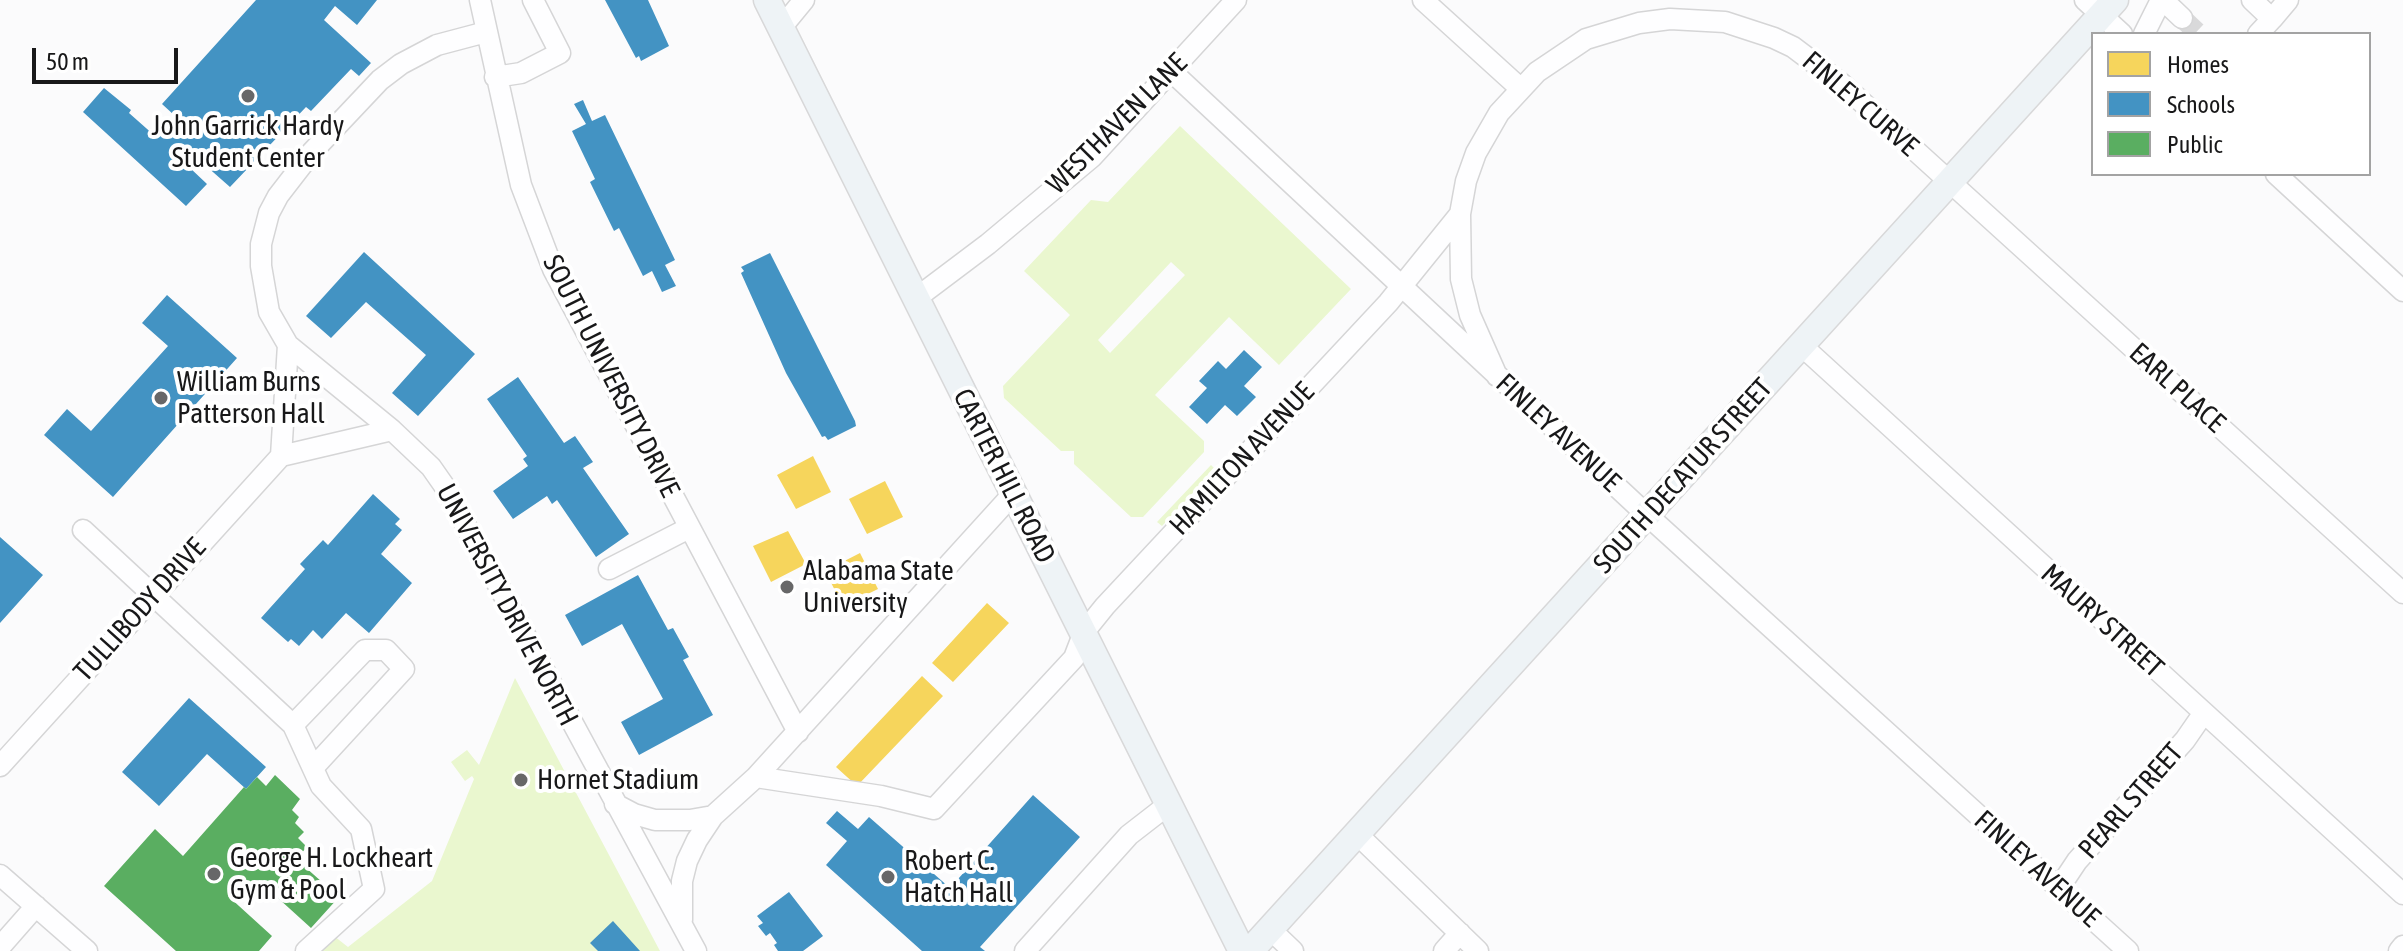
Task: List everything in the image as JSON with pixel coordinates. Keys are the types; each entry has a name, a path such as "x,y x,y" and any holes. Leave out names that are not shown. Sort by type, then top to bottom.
{"main road":[{"name":"CARTER HILL ROAD","path":"767,0 1012,495 1084,632 1210,893 1242,951"},
{"name":"SOUTH DECATUR STREET","path":"1250,951 1950,183 2100,5"}],"street":[{"name":"SOUTH UNIVERSITY DRIVE","path":"480,0 521,185 553,269 798,732"},
{"path":"495,77 521,73 560,53 533,0"},
{"path":"781,28 804,0"},
{"name":"WESTHAVEN LANE","path":"915,299 988,244 1092,157 1236,0"},
{"path":"1423,0 1521,89"},
{"path":"2153,29 2162,0 2182,18"},
{"path":"2252,0 2265,26 2288,0"},
{"path":"2100,5 2120,32"},
{"name":"FINLEY CURVE","path":"1497,376 1470,315 1461,279 1460,214 1466,181 1482,141 1499,113 1537,72 1565,51 1609,30 1670,19 1725,22 1774,38 1810,57 1950,183"},
{"path":"392,430 281,456 288,345 269,312 261,266 265,225 278,196 312,152 380,80 401,64 437,45 486,32"},
{"name":"FINLEY AVENUE","path":"1171,71 1647,515 2128,951"},
{"path":"2278,176 2403,291"},
{"name":"EARL PLACE","path":"1950,183 2403,593"},
{"name":"HAMILTON AVENUE","path":"756,777 881,796 934,809 1074,658 1084,632 1248,450 1385,306 1460,214"},
{"name":"UNIVERSITY DRIVE NORTH","path":"288,345 392,430 431,467 445,487 696,951"},
{"name":"MAURY STREET","path":"1802,346 2403,894"},
{"name":"TULLIBODY DRIVE","path":"0,766 281,456"},
{"path":"682,924 682,881 687,861 713,816 756,777 798,732 1012,495"},
{"path":"609,569 689,528"},
{"path":"83,530 293,725 321,786 361,829 374,889 306,951"},
{"path":"293,725 365,650 386,650 404,669 313,768"},
{"name":"PEARL STREET","path":"2059,888 2077,861 2185,740 2203,714"},
{"path":"615,804 655,820 690,820 713,816"},
{"path":"1025,951 1129,835 1169,804"},
{"path":"1358,835 1478,951"},
{"path":"0,875 87,951"},
{"path":"0,947 36,906"},
{"path":"1270,929 1293,951"},
{"path":"1444,951 1460,933"},
{"path":"2399,951 2403,946"}],"green space":[{"path":"1180,126 1351,289 1279,365 1229,317 1155,395 1204,441 1204,452 1143,517 1131,517 1074,464 1074,451 1061,451 1004,398 1003,386 1070,315 1024,271 1091,200 1108,202","holes":["1171,262 1185,275 1110,353 1098,340"]},
{"path":"1211,465 1215,469 1162,526 1157,522"},
{"name":"Hornet Stadium","path":"515,678 660,951 318,951 334,936 348,947 432,881 474,779 472,776 465,781 451,762 467,750 479,765"}],"building: Homes":[{"path":"813,456 831,492 796,509 777,475"},
{"path":"885,481 903,517 867,534 849,499"},
{"path":"788,531 806,564 771,582 753,546"},
{"path":"860,553 878,589 843,606 825,571"},
{"path":"987,603 1009,623 953,682 932,663"},
{"path":"922,676 943,696 857,786 836,767"}],"building: Schools":[{"name":"John Garrick Hardy Student Center","path":"256,0 377,0 357,25 335,6 324,20 371,63 359,76 351,69 311,111 306,107 230,187 197,158 189,167 207,184 186,206 83,112 104,88 131,110 129,113 155,136 174,115 162,104"},
{"path":"605,0 648,0 669,46 641,61 639,56 636,58"},
{"path":"583,100 592,121 605,115 675,260 665,265 676,286 662,292 652,271 643,276 619,228 614,231 590,182 595,179 572,131 586,124 574,104"},
{"path":"364,252 475,354 418,416 392,393 426,355 366,302 331,338 306,316"},
{"path":"770,253 855,421 856,426 828,440 822,437 786,373 741,273 744,271 741,267"},
{"name":"William Burns Patterson Hall","path":"167,295 237,358 113,497 44,435 67,409 91,431 168,346 142,323"},
{"path":"1244,350 1262,367 1244,386 1256,397 1237,416 1225,405 1207,424 1189,407 1207,388 1199,381 1218,361 1226,369"},
{"path":"518,377 564,443 575,436 593,462 583,468 629,534 596,557 557,500 552,504 547,496 513,519 493,491 528,466 523,459 527,456 487,399"},
{"path":"373,494 400,519 395,524 402,530 381,554 412,583 369,633 346,613 322,639 313,630 299,646 291,639 288,642 261,618 305,569 300,564 323,540 328,545"},
{"path":"0,537 43,575 0,623"},
{"path":"638,575 668,630 673,628 689,657 683,660 713,715 639,755 621,722 663,699 622,624 582,646 565,615"},
{"path":"189,698 266,767 246,789 207,754 159,806 122,772"},
{"name":"Robert C. Hatch Hall","path":"1033,795 1080,837 980,947 985,951 922,951 826,865 847,841 826,823 837,811 858,829 869,817 950,888"},
{"path":"789,892 823,936 803,951 778,951 770,933 766,936 758,926 763,923 757,916"},
{"path":"613,921 640,951 598,951 590,943"}],"building: Public":[{"name":"George H. Lockheart Gym & Pool","path":"275,775 300,799 292,810 299,817 295,823 304,832 298,838 307,847 296,859 339,897 311,928 268,889 258,901 239,884 228,896 272,936 259,951 176,951 104,886 155,829 183,856 244,787 246,789 257,777 266,786"}],"tunnel":[{"path":"2182,18 2197,32"}],"place":[{"name":"John Garrick Hardy Student Center","path":"248,96"},
{"name":"William Burns Patterson Hall","path":"161,398"},
{"name":"Alabama State University","path":"787,587"},
{"name":"Hornet Stadium","path":"521,780"},
{"name":"George H. Lockheart Gym & Pool","path":"214,874"},
{"name":"Robert C. Hatch Hall","path":"888,877"}]}
